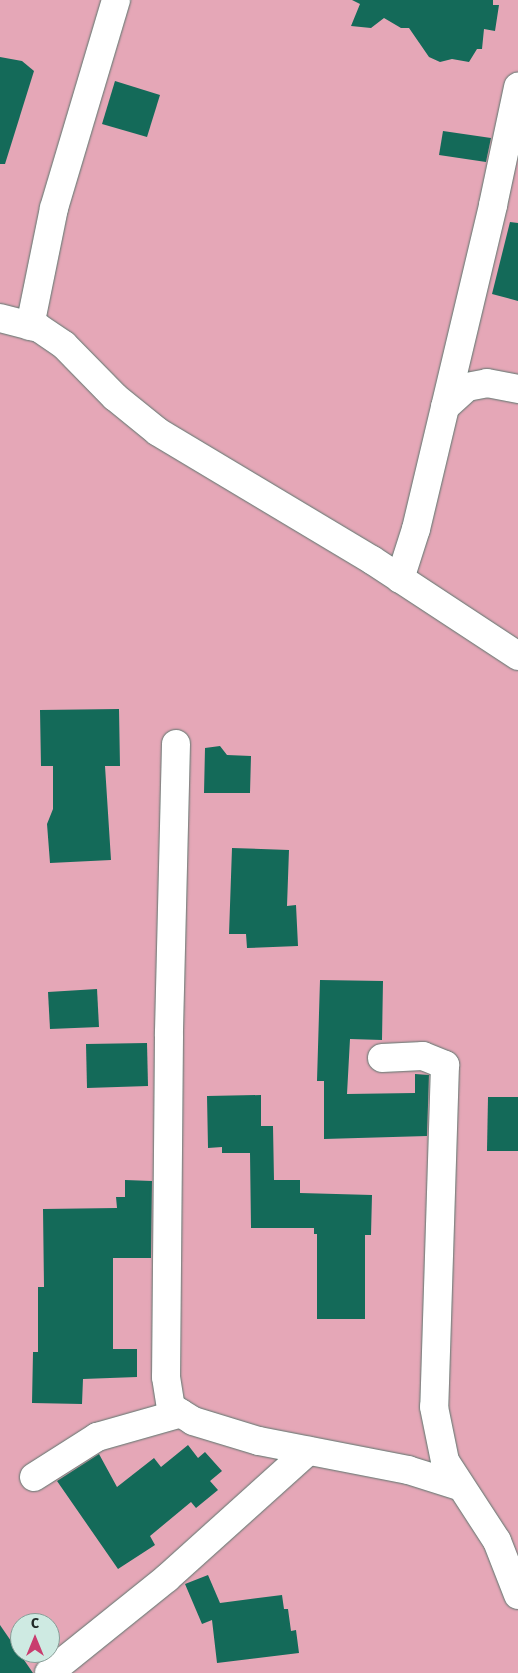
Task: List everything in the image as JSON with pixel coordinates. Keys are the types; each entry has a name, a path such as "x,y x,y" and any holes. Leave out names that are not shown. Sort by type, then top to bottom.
{"street":[{"path":"30,326 54,208 116,0"},
{"path":"400,578 416,529 493,205 518,87"},
{"path":"0,318 30,326 64,345 115,397 158,432 400,578 518,656"},
{"path":"444,407 467,387 487,383 518,389"},
{"path":"176,744 169,1036 166,1377 171,1407 193,1421 259,1441 408,1470 459,1486"},
{"path":"382,1058 423,1056 445,1065 434,1407 445,1461 459,1486 497,1541 518,1595"},
{"path":"34,1476 97,1437 181,1414"},
{"path":"49,1673 167,1578 308,1451"}],"shaded area":[{"path":"0,0 518,0 518,1673 0,1673"}],"building":[{"path":"352,0 493,0 493,5 499,5 495,31 484,29 482,49 477,49 469,62 452,59 440,62 429,57 409,28 401,28 384,18 371,28 351,26 360,4"},
{"path":"0,57 22,61 34,71 5,164 0,164"},
{"path":"115,81 160,95 147,137 102,124"},
{"path":"443,131 491,138 486,162 439,155"},
{"path":"510,222 518,223 518,301 492,294"},
{"path":"119,709 120,766 105,766 111,860 50,863 47,824 53,809 53,766 41,766 40,710"},
{"path":"220,746 227,755 251,756 250,793 204,793 205,748"},
{"path":"232,848 289,850 287,906 296,905 298,946 247,948 246,934 229,934"},
{"path":"320,980 383,981 382,1040 350,1039 347,1094 415,1093 415,1074 429,1075 427,1136 324,1139 324,1081 317,1081"},
{"path":"97,989 99,1027 50,1029 48,992"},
{"path":"147,1043 148,1086 87,1088 86,1044"},
{"path":"261,1095 261,1126 273,1126 274,1180 300,1180 300,1193 372,1195 371,1235 365,1235 365,1319 317,1319 317,1234 314,1234 314,1228 251,1228 250,1153 222,1153 222,1147 208,1148 207,1096"},
{"path":"488,1097 518,1097 518,1151 487,1151"},
{"path":"125,1180 152,1181 151,1258 113,1258 113,1349 137,1349 137,1377 83,1379 82,1404 32,1403 33,1352 38,1352 38,1287 44,1287 43,1209 117,1208 116,1197 125,1197"},
{"path":"188,1445 198,1458 205,1452 222,1471 210,1481 218,1490 196,1508 191,1502 150,1536 155,1545 118,1569 57,1481 99,1454 117,1487 154,1458 161,1467"},
{"path":"208,1575 220,1603 282,1595 284,1609 288,1609 291,1631 296,1630 299,1653 217,1663 212,1620 202,1624 185,1584"},
{"path":"0,1625 10,1640 10,1663 26,1663 33,1673 0,1673"}]}
